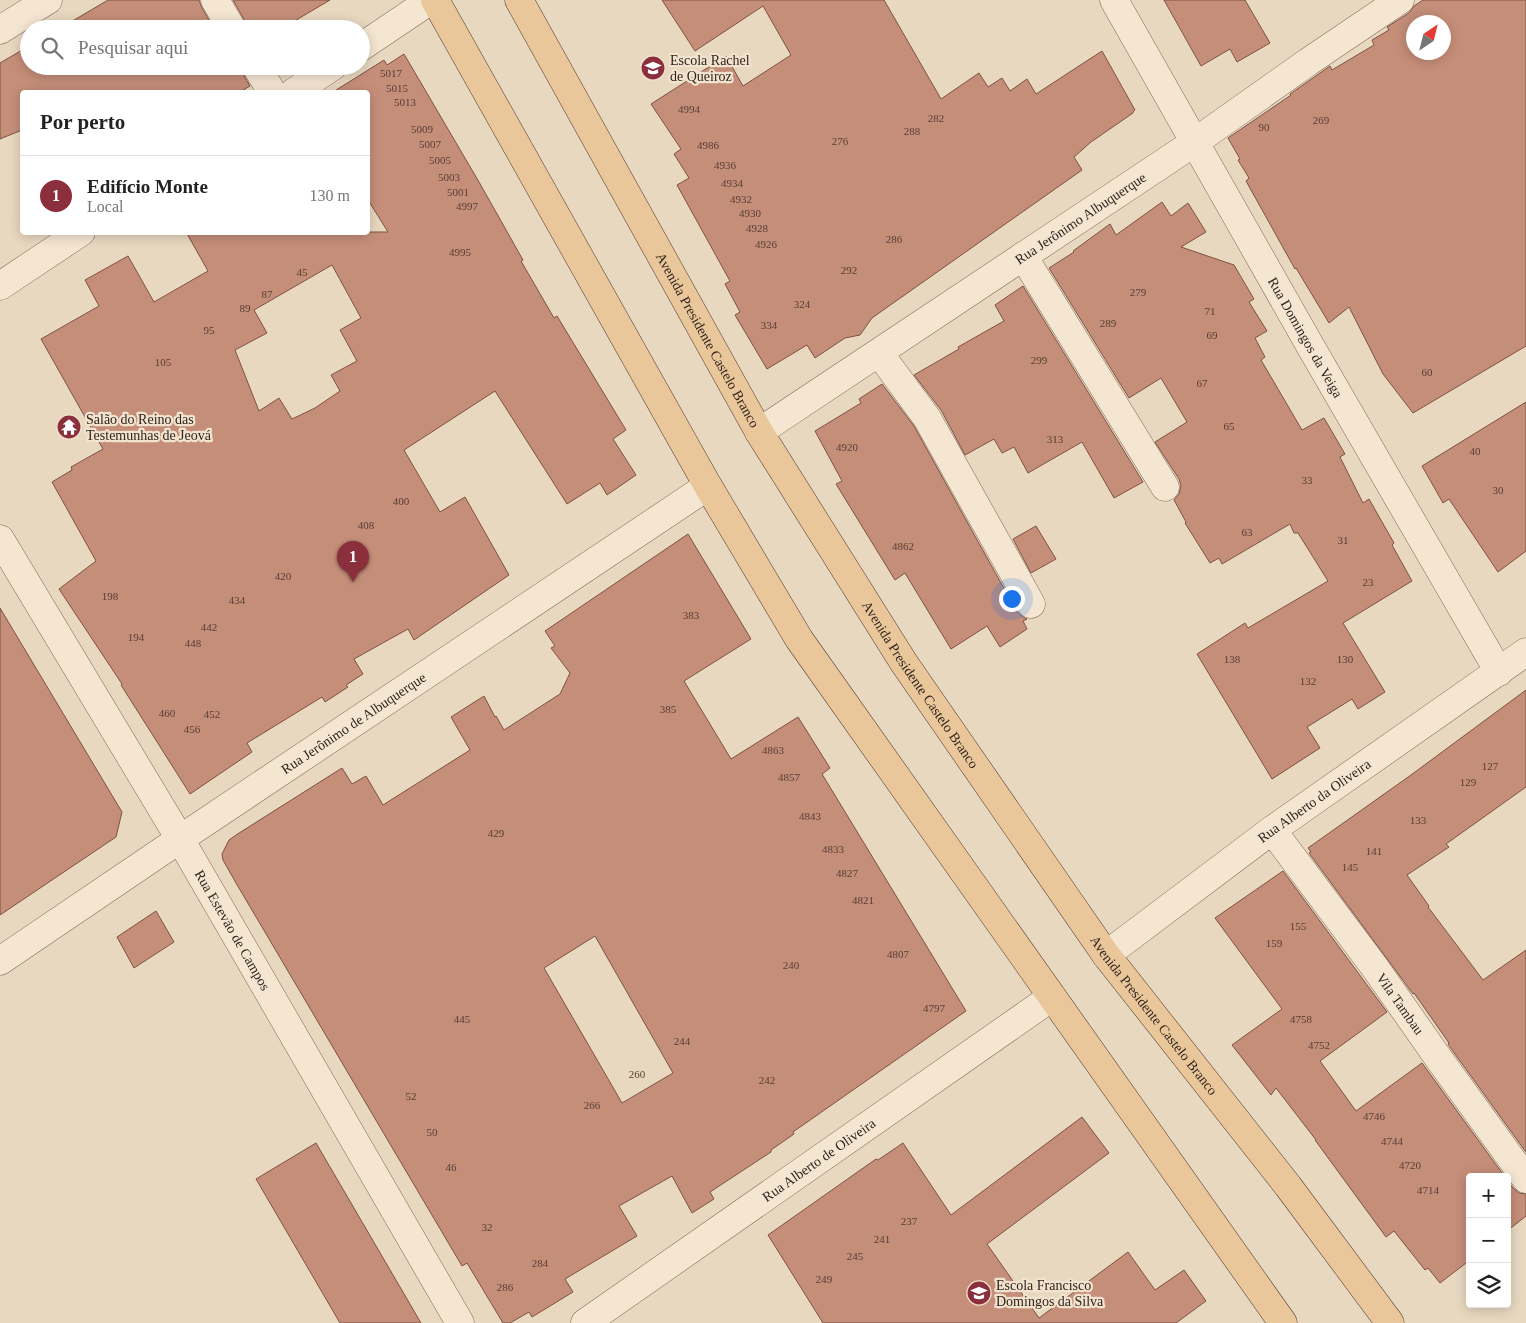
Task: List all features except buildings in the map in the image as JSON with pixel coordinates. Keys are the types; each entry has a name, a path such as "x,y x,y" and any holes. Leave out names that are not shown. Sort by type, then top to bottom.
{"main road":[{"path":"433,0 708,486 799,639 1283,1323"},
{"name":"Avenida Presidente Castelo Branco","path":"519,0 759,432 904,663 1106,955 1288,1186 1390,1323"}],"street":[{"path":"0,30 48,0"},
{"path":"215,0 227,20"},
{"path":"370,41 433,0"},
{"name":"Rua Domingos da Veiga","path":"1114,0 1307,340 1499,672"},
{"name":"Rua Jerônimo Albuquerque","path":"759,432 1195,142 1400,0"},
{"path":"262,75 271,90"},
{"path":"297,90 320,75"},
{"path":"0,286 76,235"},
{"path":"1023,256 1165,487"},
{"path":"879,353 928,418 1031,604"},
{"name":"Rua Jerônimo de Albuquerque","path":"0,961 708,486"},
{"name":"Rua Estevão de Campos","path":"0,540 180,839 460,1323"},
{"name":"Rua Alberto da Oliveira","path":"1106,955 1272,830 1526,652"},
{"name":"Vila Tambau","path":"1272,830 1376,969 1526,1179"},
{"name":"Rua Alberto de Oliveira","path":"585,1323 1052,997"}],"place":[{"name":"Escola Rachel de Queiroz","path":"653,68"},
{"name":"Salão do Reino das Testemunhas de Jeová","path":"69,427"},
{"name":"Edifício Monte","path":"353,582"},
{"name":"Escola Francisco Domingos da Silva","path":"979,1293"}]}
